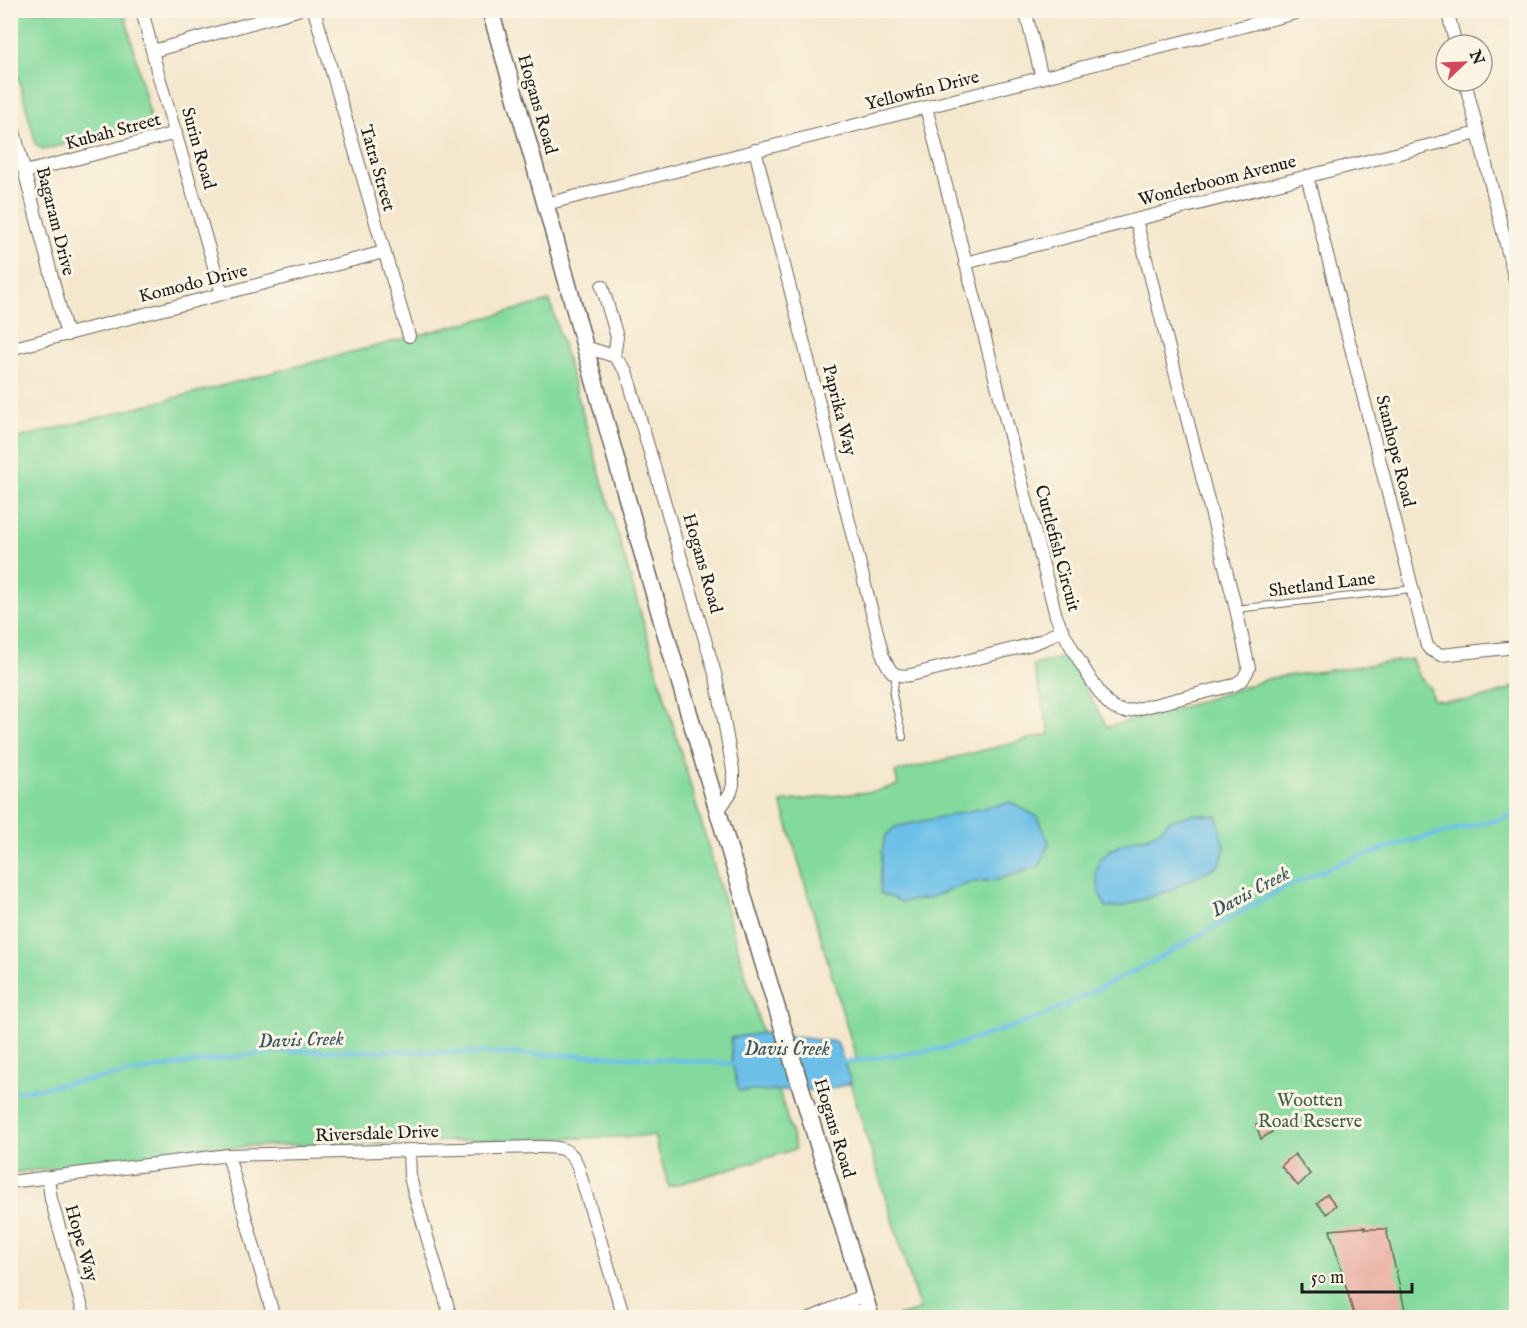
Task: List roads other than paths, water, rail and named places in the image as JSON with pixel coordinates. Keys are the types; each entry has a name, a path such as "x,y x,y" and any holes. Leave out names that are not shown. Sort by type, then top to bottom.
{"street":[{"name":"Surin Road","path":"142,10 222,294"},
{"path":"153,51 297,10"},
{"name":"Tatra Street","path":"314,10 409,336"},
{"name":"Hogans Road","path":"490,10 717,813 868,1307"},
{"path":"1025,10 1042,78"},
{"name":"Yellowfin Drive","path":"546,204 1042,78 1276,14 1307,10"},
{"path":"1447,10 1453,33"},
{"path":"1468,93 1516,284"},
{"name":"Cuttlefish Circuit","path":"926,107 1052,603 1062,629 1104,697 1116,710 1125,712 1228,687 1244,679 1249,668 1236,609 1136,220"},
{"name":"Bagaram Drive","path":"11,123 67,335"},
{"name":"Kubah Street","path":"25,172 176,133"},
{"name":"Wonderboom Avenue","path":"965,263 1478,133"},
{"name":"Paprika Way","path":"755,150 884,656 890,671 896,675"},
{"name":"Stanhope Road","path":"1307,176 1427,646 1436,653 1447,655 1516,646"},
{"name":"Komodo Drive","path":"10,349 384,252"},
{"path":"585,347 614,356 617,337 602,286"},
{"name":"Hogans Road","path":"614,356 623,365 628,377 722,699 733,770 733,785 717,813"},
{"path":"896,675 911,675 1029,645 1046,639 1062,629"},
{"name":"Riversdale Drive","path":"10,1182 228,1155 556,1147 568,1151 575,1159 581,1174 624,1317"},
{"path":"409,1150 412,1189 451,1317"},
{"path":"228,1155 274,1317"},
{"name":"Hope Way","path":"48,1178 51,1199 85,1317"},
{"path":"816,1316 868,1307"}],"lane":[{"name":"Shetland Lane","path":"1236,609 1412,589"},
{"name":"Paprika Way","path":"896,675 893,695 903,737"}],"water":[{"path":"1011,802 1038,817 1049,843 1040,866 997,880 972,882 929,898 902,902 880,893 885,837 895,827"},
{"path":"1194,814 1217,816 1225,850 1219,865 1169,891 1120,907 1106,907 1099,893 1096,874 1099,860 1110,850 1161,830 1168,821"},
{"path":"762,1033 837,1042 851,1083 827,1090 739,1091 732,1063 731,1038"}],"waterway":[{"name":"Davis Creek","path":"840,1063 947,1048 1039,1018 1154,961 1278,891 1338,864 1406,842 1516,815"},
{"name":"Davis Creek","path":"10,1093 277,1051 612,1056 736,1064"}],"park label":[{"name":"Wootten Road Reserve","path":"1310,1110"}]}
